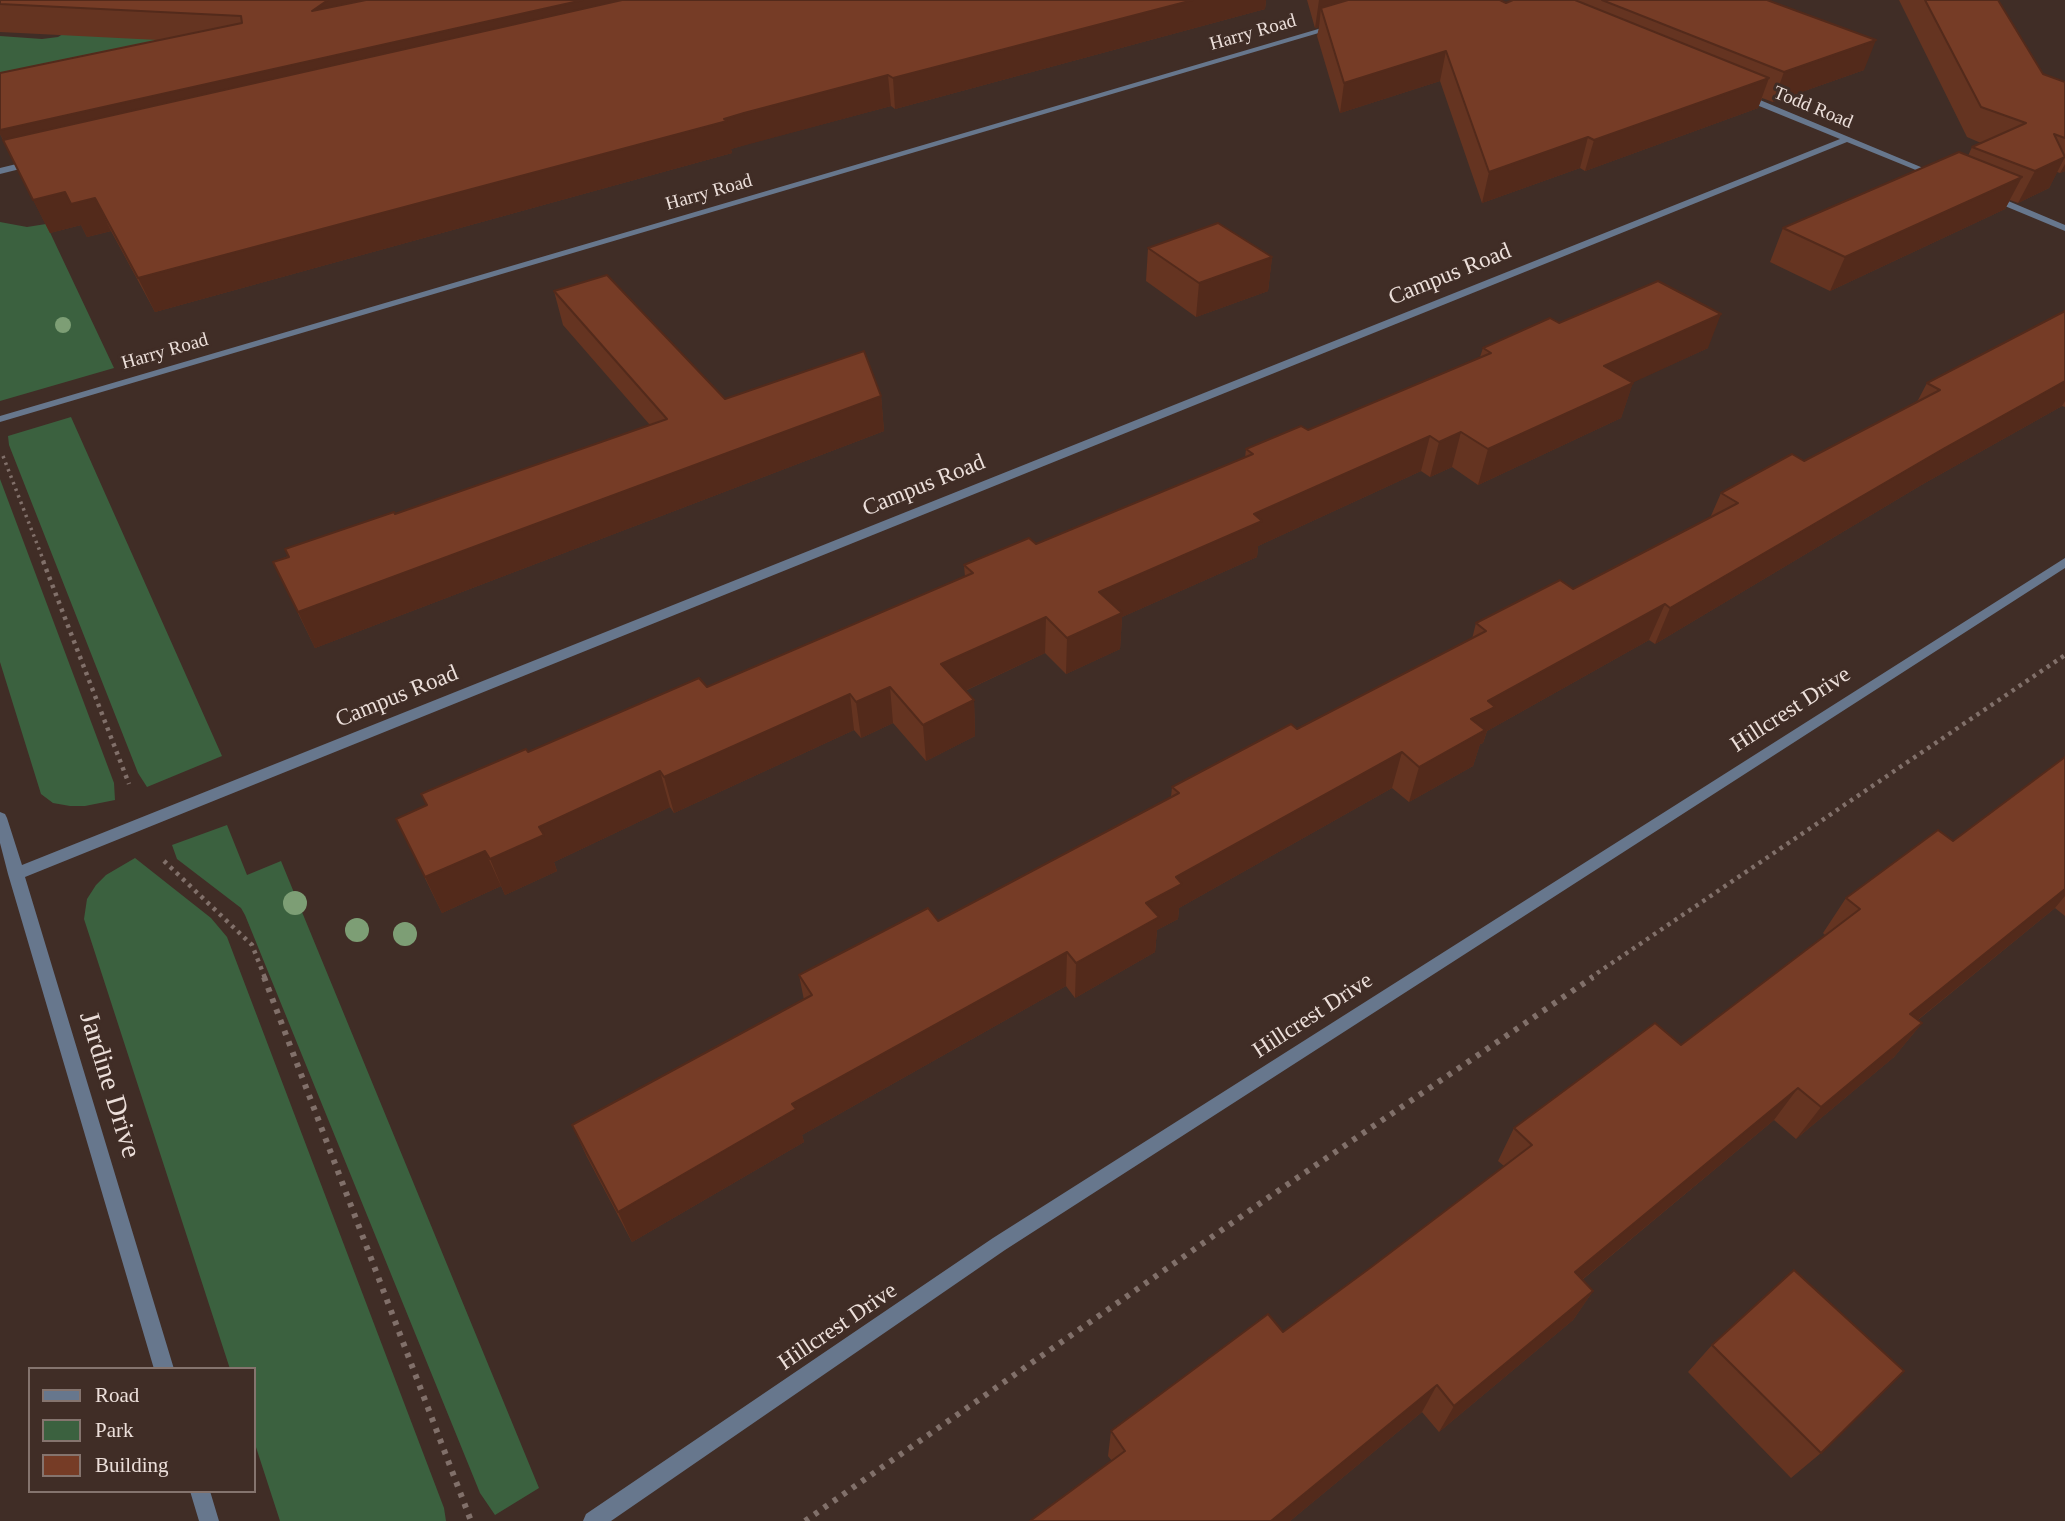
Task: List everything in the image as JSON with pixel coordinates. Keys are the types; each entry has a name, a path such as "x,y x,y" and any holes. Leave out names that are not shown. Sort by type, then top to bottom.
{"street":[{"name":"Harry Road","path":"0,419 1347,23"},
{"name":"Todd Road","path":"1735,92 1950,181"},
{"name":"Campus Road","path":"16,874 1847,139"},
{"path":"0,171 40,162"},
{"path":"1975,191 2065,228"},
{"name":"Hillcrest Drive","path":"593,1521 999,1244 2065,562"},
{"name":"Jardine Drive","path":"0,818 163,1367"},
{"path":"201,1493 209,1521"}],"path":[{"path":"0,448 132,793"},
{"path":"805,1521 1261,1203 2065,655"},
{"path":"153,851 252,945 471,1521"}],"green space":[{"path":"120,0 418,0 0,86 0,36 42,39 58,37"},
{"path":"0,222 27,227 46,224 114,368 0,401"},
{"path":"71,417 222,756 147,787 138,773 9,445 8,436"},
{"path":"0,479 114,783 115,800 70,806 53,803 41,794 0,662"},
{"path":"227,825 247,875 281,861 539,1488 495,1515 480,1493 245,915 241,908 177,859 172,845"},
{"path":"135,858 211,918 227,937 444,1508 446,1521 280,1521 256,1447 256,1367 229,1367 84,919 87,899 106,875"}],"building":[{"path":"0,0 328,0 312,11 366,0 583,0 0,130 0,73 242,23 241,16 0,4"},
{"path":"622,0 1193,0 893,78 888,75 724,119 727,121 138,278 95,198 71,204 65,192 33,200 3,140"},
{"path":"1348,0 1500,0 1506,3 1513,0 1575,0 1769,78 1594,140 1588,137 1489,172 1446,51 1344,83 1321,8"},
{"path":"1602,0 1767,0 1876,40 1784,72"},
{"path":"1925,0 1998,0 2043,74 2065,82 2065,138 2054,134 2065,157 2035,171 1972,147 2026,123 1981,107"},
{"path":"1959,152 2022,177 1845,257 1783,228"},
{"path":"1218,223 1272,257 1199,283 1148,248"},
{"path":"607,275 725,399 864,351 881,396 298,612 273,562 289,557 285,549 394,512 395,514 667,419 554,291"},
{"path":"1658,281 1721,314 1604,366 1633,383 1488,449 1461,432 1439,442 1430,436 1254,514 1262,521 1099,592 1122,613 1067,638 1046,617 941,664 974,700 923,725 890,687 856,702 850,694 664,777 660,771 539,827 544,835 490,859 485,851 425,877 396,819 427,805 421,794 526,749 528,752 699,678 707,687 973,573 964,565 1029,538 1036,544 1253,454 1246,449 1301,426 1308,430 1491,353 1483,348 1550,318 1559,323"},
{"path":"2065,311 2065,381 1670,608 1665,604 1488,701 1495,707 1471,719 1485,730 1419,767 1402,752 1176,877 1182,884 1146,903 1159,917 1076,963 1067,952 792,1104 796,1109 618,1212 572,1125 812,995 799,975 928,908 938,921 1179,793 1172,787 1291,724 1297,729 1486,631 1476,623 1560,580 1573,589 1738,503 1721,493 1792,454 1804,461 1940,390 1927,383"},
{"path":"2065,757 2065,889 1910,1014 1922,1023 1821,1107 1798,1088 1575,1272 1593,1291 1454,1406 1437,1385 1271,1521 1030,1521 1125,1451 1111,1431 1268,1314 1283,1332 1370,1268 1532,1145 1514,1128 1655,1023 1681,1045 1860,909 1846,898 1938,830 1953,841"},
{"path":"1794,1270 1904,1371 1821,1453 1712,1345"}]}
